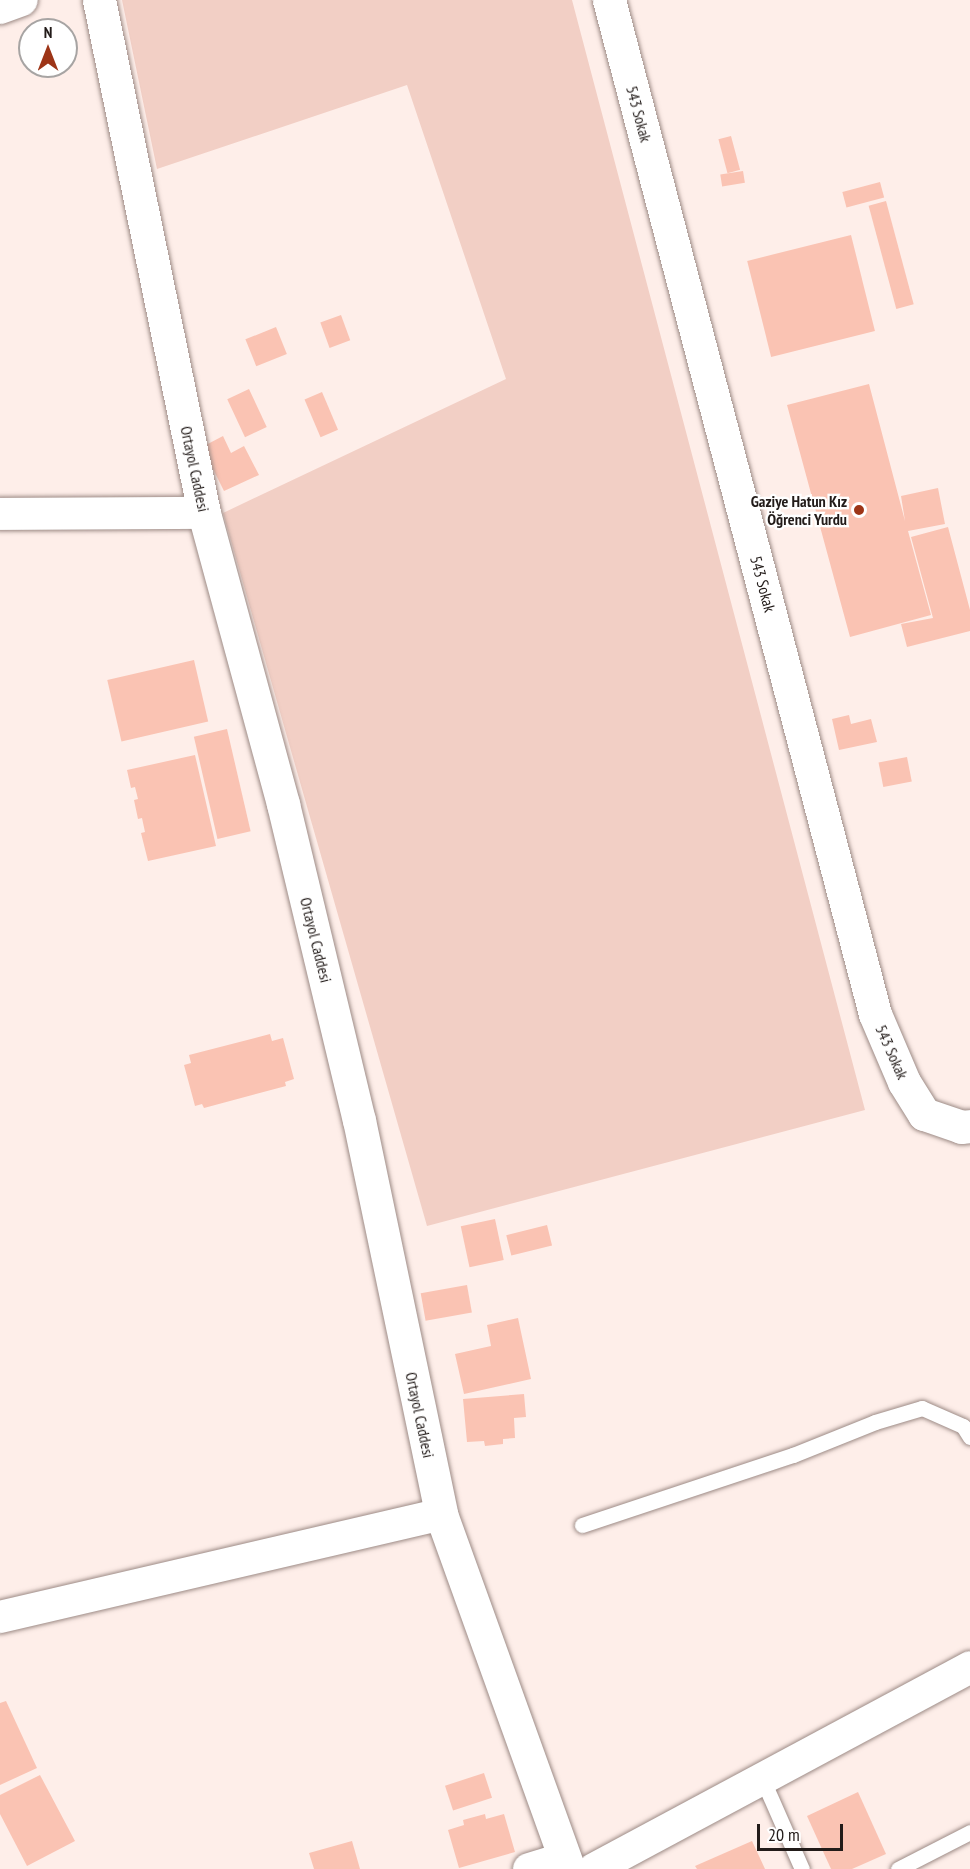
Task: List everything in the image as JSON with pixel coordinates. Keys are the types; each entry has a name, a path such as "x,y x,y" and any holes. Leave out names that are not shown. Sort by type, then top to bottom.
{"street":[{"path":"0,8 22,0"},
{"name":"Ortayol Caddesi","path":"99,0 204,513 283,804 359,1120 441,1514 513,1709 576,1865"},
{"name":"543 Sokak","path":"609,0 875,1014 904,1082 924,1114 961,1128 970,1126"},
{"path":"0,514 204,513"},
{"path":"0,1617 441,1514"},
{"path":"529,1869 576,1865 762,1778 970,1667"}],"lane":[{"path":"582,1525 793,1455 875,1422 922,1408 963,1426 970,1437"},
{"path":"762,1778 802,1869"},
{"path":"898,1869 970,1832"}],"shaded area":[{"path":"122,0 572,0 865,1110 427,1226 223,513 506,379 407,85 157,169"}],"building":[{"path":"731,136 740,170 728,173 718,139"},
{"path":"743,171 745,183 722,186 720,175"},
{"path":"880,182 884,197 846,208 842,192"},
{"path":"886,201 914,304 896,309 869,206"},
{"path":"851,235 875,331 771,357 747,261"},
{"path":"341,315 350,340 330,348 320,323"},
{"path":"276,327 287,354 256,366 245,339"},
{"name":"Gaziye Hatun Kız Öğrenci Yurdu","path":"869,384 905,521 901,496 938,488 945,524 908,531 931,615 850,637 787,405"},
{"path":"249,389 267,427 245,437 227,399"},
{"path":"322,392 338,430 321,437 305,399"},
{"path":"223,436 231,453 244,446 259,475 224,491 202,447"},
{"path":"948,527 970,610 970,631 907,647 901,624 933,618 911,537"},
{"path":"194,660 208,721 121,741 107,680"},
{"path":"849,715 851,724 871,719 877,742 839,750 832,719"},
{"path":"227,729 251,831 217,839 194,737"},
{"path":"195,755 216,846 148,861 141,833 145,832 142,818 138,819 134,800 138,799 135,787 131,788 127,770"},
{"path":"907,757 912,782 883,787 879,763"},
{"path":"270,1034 272,1041 283,1038 294,1079 285,1082 286,1086 204,1108 202,1104 195,1106 184,1065 191,1063 189,1055"},
{"path":"495,1219 504,1260 469,1267 461,1226"},
{"path":"547,1225 552,1245 511,1256 506,1235"},
{"path":"467,1285 472,1313 426,1321 421,1293"},
{"path":"518,1318 531,1379 464,1394 455,1354 491,1346 487,1325"},
{"path":"524,1394 526,1417 514,1418 515,1438 503,1439 503,1444 485,1446 484,1441 467,1442 463,1399"},
{"path":"6,1701 37,1768 0,1785 0,1703"},
{"path":"484,1773 492,1798 453,1810 445,1786"},
{"path":"40,1775 75,1841 27,1866 0,1814 0,1795"},
{"path":"858,1792 886,1854 852,1869 831,1869 807,1816"},
{"path":"485,1814 486,1819 504,1814 515,1852 459,1868 448,1830 464,1825 463,1820"},
{"path":"352,1841 360,1869 314,1869 309,1853"},
{"path":"752,1841 765,1869 697,1869 695,1866"}],"place":[{"name":"Gaziye Hatun Kız Öğrenci Yurdu","path":"859,510"}]}
